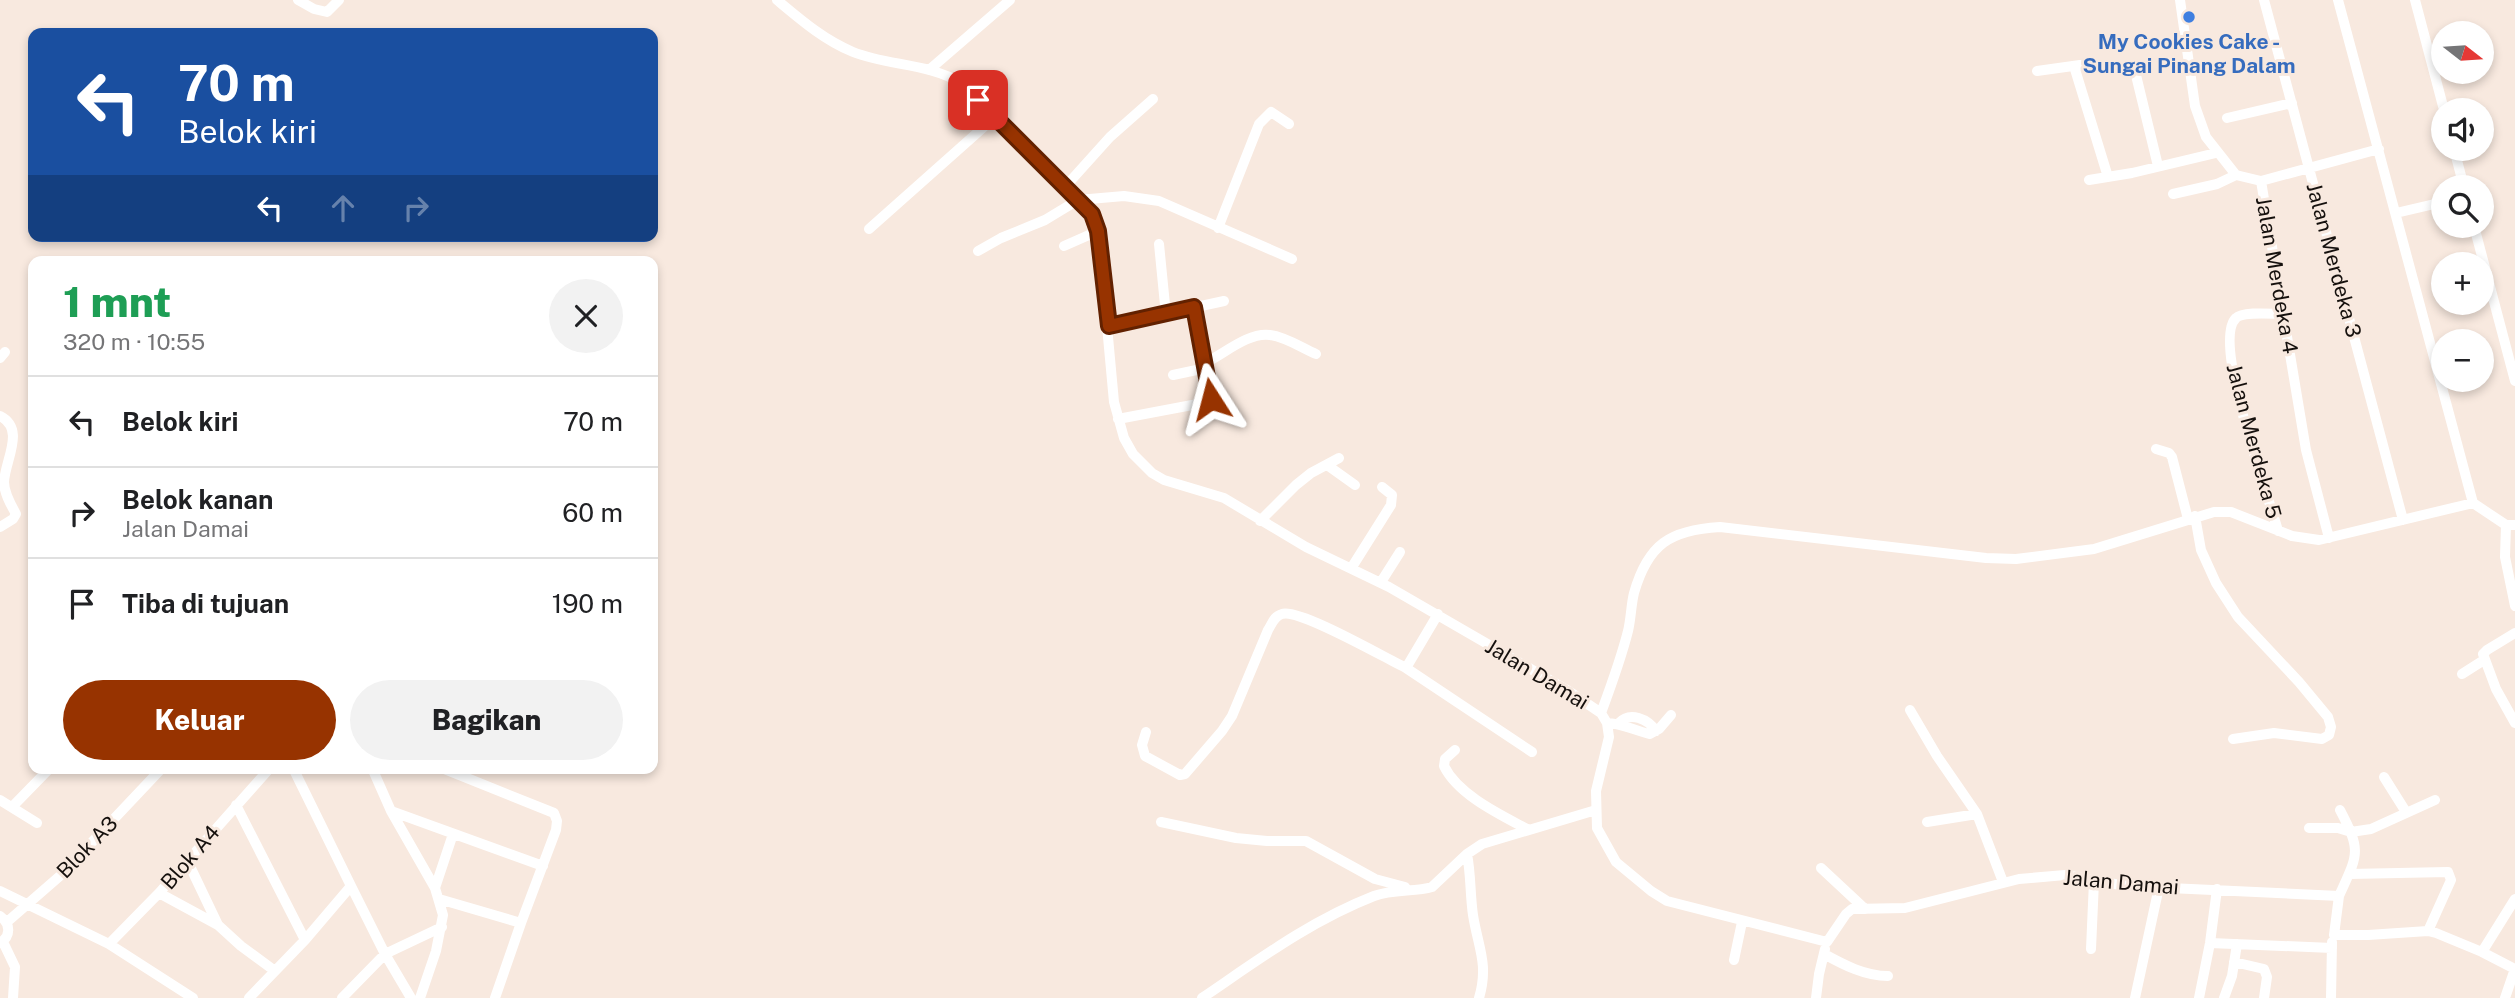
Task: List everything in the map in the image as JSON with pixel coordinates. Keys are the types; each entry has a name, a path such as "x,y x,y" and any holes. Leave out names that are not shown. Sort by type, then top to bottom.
{"street":[{"path":"298,0 314,9 327,12 339,0"},
{"name":"Jalan Damai","path":"777,0 808,25 853,52 948,75 961,83 1092,214 1098,231 1109,326 1112,387 1118,419 1133,454 1152,473 1181,486 1224,498 1306,547 1352,567 1438,614 1601,713 1607,723 1609,737 1596,792 1595,810 1597,828 1616,862 1667,901 1827,942"},
{"path":"929,70 1010,0"},
{"name":"Jalan Merdeka 4","path":"2180,0 2195,106 2206,137 2216,153 2236,174 2261,181 2306,450 2329,538"},
{"name":"Jalan Merdeka 3","path":"2264,0 2403,520"},
{"path":"2338,0 2473,503"},
{"path":"2415,0 2441,98"},
{"path":"2037,71 2074,66 2134,67 2158,166"},
{"path":"2074,66 2108,177"},
{"path":"1065,187 1110,137 1153,99"},
{"path":"2227,118 2292,103"},
{"path":"1218,228 1259,124 1271,112 1289,124"},
{"path":"869,229 995,117"},
{"path":"2261,181 2379,149"},
{"path":"2089,180 2216,153"},
{"path":"2174,194 2217,184 2236,174"},
{"path":"978,251 1001,238 1045,220 1077,200 1124,196 1158,201 1292,259"},
{"path":"2396,213 2431,205"},
{"path":"1064,246 1098,231"},
{"path":"2478,238 2510,341 2515,381"},
{"path":"1159,244 1166,315"},
{"path":"1109,326 1224,301"},
{"path":"1118,419 1209,401 1212,396 1194,307"},
{"name":"Jalan Merdeka 5","path":"2278,531 2236,393 2228,339 2232,323 2242,314 2283,314"},
{"path":"1173,375 1206,365 1249,338 1263,335 1279,337 1316,354"},
{"path":"0,416 12,426 13,437 4,482 16,514 0,527"},
{"path":"2156,449 2169,453 2172,457 2206,563 2238,617 2299,682 2328,717 2331,727 2329,735 2322,739 2274,733 2233,739"},
{"path":"1260,521 1296,485 1339,458"},
{"path":"1327,465 1355,485"},
{"path":"1352,567 1391,505 1392,495 1382,487"},
{"path":"1601,713 1618,667 1634,594 1648,558 1668,538 1693,529 1720,527 1986,558 2017,559 2094,549 2214,512 2231,512 2306,539 2329,538 2473,503 2510,525 2505,557 2515,606"},
{"path":"1381,582 1400,552"},
{"path":"1146,732 1142,745 1145,756 1180,775 1185,775 1228,724 1268,630 1275,617 1284,613 1327,628 1406,668 1532,752"},
{"path":"1406,668 1438,614"},
{"path":"2515,633 2484,652 2484,660 2515,723"},
{"path":"2462,674 2484,660"},
{"path":"1910,710 1937,756 1977,814 2003,882"},
{"path":"1607,723 1619,723 1634,731 1650,734 1656,732 1671,716"},
{"path":"1455,750 1445,759 1444,766 1448,775 1483,804 1529,830"},
{"path":"13,806 44,774"},
{"name":"Blok A3","path":"4,919 27,906 61,875 156,774"},
{"name":"Blok A4","path":"109,944 159,893 264,774"},
{"path":"296,774 385,954 411,998"},
{"path":"375,774 391,811 435,888 443,915 433,962 421,998"},
{"path":"457,774 554,813 557,821 495,998"},
{"path":"2384,777 2406,812"},
{"path":"0,800 37,823"},
{"path":"2309,828 2338,828 2351,832 2379,827 2435,800"},
{"path":"236,805 305,940"},
{"path":"1161,822 1236,838 1307,841 1375,879 1409,888 1425,889 1432,887 1466,854 1482,844 1595,810"},
{"path":"2331,998 2333,935 2339,896 2356,852 2355,842 2340,810"},
{"path":"391,811 543,866"},
{"path":"1927,822 1977,814"},
{"path":"435,888 453,834"},
{"path":"1466,854 1470,868 1473,917 1483,951 1484,975 1479,998"},
{"path":"187,860 218,925"},
{"path":"1821,868 1865,909"},
{"path":"2349,874 2448,872 2451,880 2428,931"},
{"name":"Jalan Damai","path":"1865,909 1905,908 2003,882 2065,876 2118,885 2339,896"},
{"path":"2091,949 2094,881"},
{"path":"249,998 305,940 351,886"},
{"path":"2135,998 2159,887"},
{"path":"1202,998 1306,927 1376,895 1409,888"},
{"path":"2199,998 2217,889"},
{"path":"0,891 109,944 193,998"},
{"path":"159,893 218,925 275,971"},
{"path":"439,899 521,923"},
{"path":"2482,952 2515,899"},
{"path":"1816,998 1827,942 1849,911 1865,909"},
{"path":"4,919 8,933 1,943 15,967 13,998"},
{"path":"1734,960 1742,922"},
{"path":"342,998 385,954 442,927"},
{"path":"2333,935 2428,931 2482,952 2515,969 2505,998"},
{"path":"2210,943 2332,948"},
{"path":"2224,998 2237,944"},
{"path":"1824,954 1860,971 1888,976"},
{"path":"2234,962 2263,969 2267,977 2264,998"}],"place":[{"name":"My Cookies Cake - Sungai Pinang Dalam","path":"2189,17"}],"route":[{"path":"978,100 1092,214 1097,224 1109,326 1194,307 1211,399"}]}
